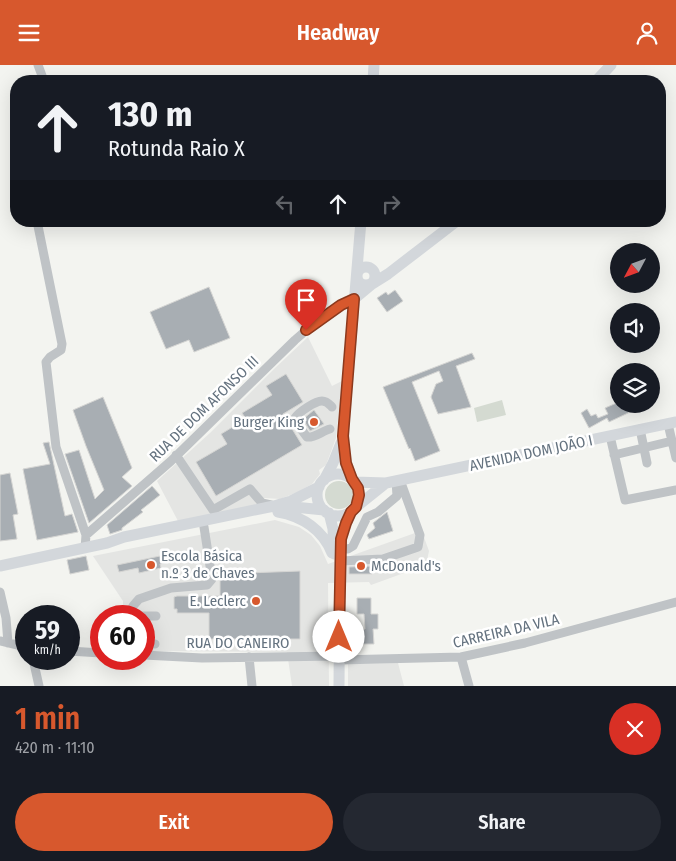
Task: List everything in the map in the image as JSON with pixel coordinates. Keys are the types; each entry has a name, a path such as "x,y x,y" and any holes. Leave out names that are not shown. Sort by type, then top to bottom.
{"main road":[{"path":"602,75 611,65"},
{"path":"339,686 337,657 338,557 342,534 359,495 346,463 343,436 360,227"},
{"path":"354,299 449,227"},
{"path":"359,242 376,276 372,284"},
{"path":"372,284 361,284 357,274 361,268 368,267 379,271 397,267"},
{"name":"AVENIDA DOM JOÃO I","path":"354,481 394,482 672,423"},
{"path":"338,557 333,529 318,499 322,484 334,463 343,436"},
{"path":"107,543 126,543 204,527 274,509 322,484 335,475 347,476 354,481"},
{"name":"AVENIDA DOM JOÃO I","path":"353,509 394,482"},
{"path":"0,566 107,543 124,537 274,509 294,507 340,516 353,509"},
{"path":"274,509 299,518 314,528 338,557"},
{"path":"333,686 337,657"}],"street":[{"path":"38,227 62,344 61,350 46,362 56,447 86,535 85,548"},
{"name":"RUA DE DOM AFONSO III","path":"86,535 176,455 306,330 341,305 354,299"},
{"path":"330,429 308,437 295,419 298,414 320,401 327,401 332,407"},
{"path":"672,423 672,441 676,457"},
{"path":"640,429 647,463"},
{"path":"610,436 625,500 676,490"},
{"path":"614,455 672,441"},
{"path":"176,455 213,510 250,489 262,503 274,509"},
{"path":"338,557 353,546 367,517 378,512 397,496 394,482"},
{"path":"338,557 383,559 418,547 420,535 394,482"},
{"path":"134,605 139,599 171,589 207,585 211,582 204,527"},
{"path":"0,592 6,618 4,642"},
{"name":"CARREIRA DA VILA","path":"337,657 462,657 525,643 676,602"},
{"name":"RUA DO CANEIRO","path":"155,656 202,658 337,657"},
{"path":"249,657 252,686"},
{"path":"462,657 469,686"},
{"path":"35,670 39,686"}],"shaded area":[{"path":"308,337 332,386 342,381 336,438 326,465 319,470 320,474 312,484 280,499 265,498 255,505 178,521 157,481 210,433"},
{"path":"502,400 506,415 477,422 474,408"},
{"path":"339,481 349,485 353,495 349,505 339,509 329,505 325,495 329,485"},
{"path":"405,485 429,551 426,565 371,585 369,582 328,583 329,686 292,686 287,652 155,651 155,605 123,605 123,601 93,556 275,520 299,527 311,535 320,546 328,564 415,533"},
{"path":"398,663 404,686 348,686 348,664"}],"building":[{"path":"209,287 230,338 194,352 189,340 166,349 150,312"},
{"path":"395,290 403,301 387,312 377,298 386,292 388,295"},
{"path":"472,353 475,359 456,366 471,407 438,414 431,397 436,384 443,381 439,371 412,382 440,451 415,461 383,387"},
{"path":"286,374 303,402 283,414 302,445 216,496 196,462 227,444 221,434 246,419 242,413 272,395 266,386"},
{"path":"103,397 132,468 122,477 132,486 89,523 65,454 79,450 95,499 104,490 73,410"},
{"path":"610,406 610,413 628,413 609,422 607,418 589,428 581,413 587,409 591,416 596,414 598,418 608,414 605,408"},
{"name":"Burger King","path":"314,410 324,424 310,431 303,419"},
{"path":"49,442 65,516 72,514 78,532 37,540 23,469 50,464 43,443"},
{"path":"10,473 18,514 13,515 17,539 0,541 0,475"},
{"path":"152,486 160,495 141,510 143,512 122,528 122,530 110,534 107,525"},
{"path":"387,512 393,531 369,539 367,535 375,528 373,523"},
{"path":"179,552 181,559 160,564 161,568 139,573 138,568 119,572 117,565"},
{"path":"86,556 89,570 70,574 67,560"},
{"name":"McDonald's","path":"372,566 372,574 349,574 349,567"},
{"path":"300,571 300,639 209,639 209,613 177,613 177,609 174,609 174,597 177,596 220,596 220,574"},
{"path":"357,598 371,598 371,614 378,614 378,629 373,629 374,644 361,644 360,630 365,629 364,614 357,614"}],"place":[{"name":"Burger King","path":"314,422"},
{"name":"Escola Básica n.º 3 de Chaves","path":"151,565"},
{"name":"McDonald's","path":"361,566"},
{"name":"E. Leclerc","path":"256,601"}],"route":[{"path":"306,330 341,305 354,299 343,436 346,463 352,479 358,488 359,495 356,507 351,512 341,539 339,637"}]}
